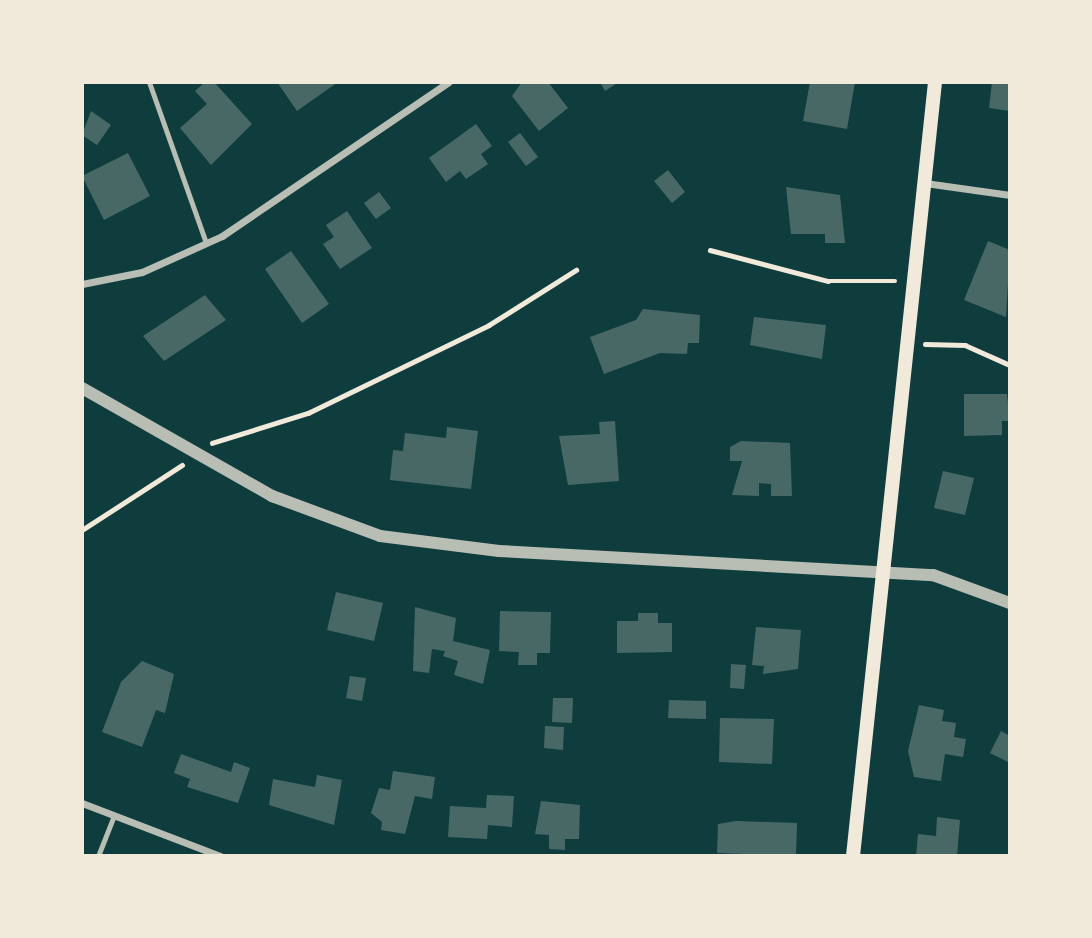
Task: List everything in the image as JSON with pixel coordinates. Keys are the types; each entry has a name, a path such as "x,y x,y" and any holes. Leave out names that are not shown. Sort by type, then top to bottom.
{"main road":[{"path":"853,856 935,82"}],"street":[{"path":"82,284 142,272 206,243 272,208 449,82"},
{"path":"925,183 1010,195"},
{"path":"82,388 306,512 407,541 933,575 1010,603"},
{"path":"82,803 113,818 220,856"}],"lane":[{"path":"149,82 206,243"},
{"path":"98,856 113,818"}],"path":[{"path":"710,250 828,281 913,284"},
{"path":"82,530 216,439 332,402 489,326 576,270"},
{"path":"907,344 965,345 1010,365"}],"building":[{"path":"205,82 214,82 252,124 211,165 180,128 207,104 195,91"},
{"path":"277,82 338,82 297,111"},
{"path":"522,82 548,82 568,108 539,131 512,96"},
{"path":"600,82 619,82 605,91"},
{"path":"810,82 855,82 847,129 803,121"},
{"path":"992,82 1010,82 1010,111 989,108"},
{"path":"91,111 111,125 97,145 82,135"},
{"path":"476,124 492,146 481,154 488,164 466,179 460,171 446,182 429,158"},
{"path":"520,133 538,157 526,166 508,142"},
{"path":"128,153 150,196 104,220 82,176"},
{"path":"668,170 685,192 672,203 654,181"},
{"path":"786,187 840,195 845,243 825,243 825,234 791,234"},
{"path":"379,192 391,208 376,219 364,203"},
{"path":"347,211 372,248 340,269 323,244 334,237 326,225"},
{"path":"988,241 1010,250 1006,317 964,300"},
{"path":"291,251 329,304 302,323 265,269"},
{"path":"205,295 226,320 164,361 143,336"},
{"path":"643,309 700,315 699,343 688,343 687,354 660,353 604,374 590,337 636,320"},
{"path":"754,317 826,325 822,359 750,345"},
{"path":"964,394 1007,394 1010,421 1002,421 1002,435 964,436"},
{"path":"615,421 619,481 568,485 559,436 600,434 599,422"},
{"path":"447,427 478,431 471,489 390,480 393,450 403,451 405,433 446,438"},
{"path":"741,441 790,443 792,496 771,496 771,484 759,483 759,496 732,495 742,461 730,461 730,447"},
{"path":"943,471 974,478 965,515 934,508"},
{"path":"336,592 383,603 374,641 327,630"},
{"path":"415,607 456,618 453,641 490,650 483,684 454,675 458,661 443,656 445,651 432,649 429,673 413,671"},
{"path":"500,611 551,612 550,653 537,653 537,665 518,665 519,652 499,651"},
{"path":"638,613 658,613 658,623 672,623 672,652 617,653 617,621 638,621"},
{"path":"756,627 801,630 798,669 763,674 764,666 752,665"},
{"path":"142,661 174,674 165,713 156,710 142,747 102,732 121,682"},
{"path":"731,664 746,665 744,689 730,688"},
{"path":"350,676 366,678 362,701 346,698"},
{"path":"553,698 573,698 572,723 552,722"},
{"path":"669,700 706,701 706,719 668,718"},
{"path":"919,705 944,710 942,721 956,723 954,737 966,739 963,757 945,754 941,781 914,777 908,751"},
{"path":"720,718 774,719 772,764 719,762"},
{"path":"545,726 564,727 563,750 544,748"},
{"path":"1001,731 1010,736 1010,763 990,753"},
{"path":"181,754 231,772 234,762 250,768 238,803 187,787 190,779 174,773"},
{"path":"393,771 435,777 432,799 415,796 405,834 381,830 382,822 371,813 379,788 390,790"},
{"path":"317,775 342,780 334,825 269,805 273,779 315,787"},
{"path":"487,795 514,796 512,827 488,825 487,839 448,837 450,806 486,808"},
{"path":"541,801 580,805 579,839 565,839 565,850 549,849 549,835 535,834"},
{"path":"937,817 960,820 957,856 916,856 918,834 936,836"},
{"path":"736,821 797,823 796,856 717,853 718,824"}]}
